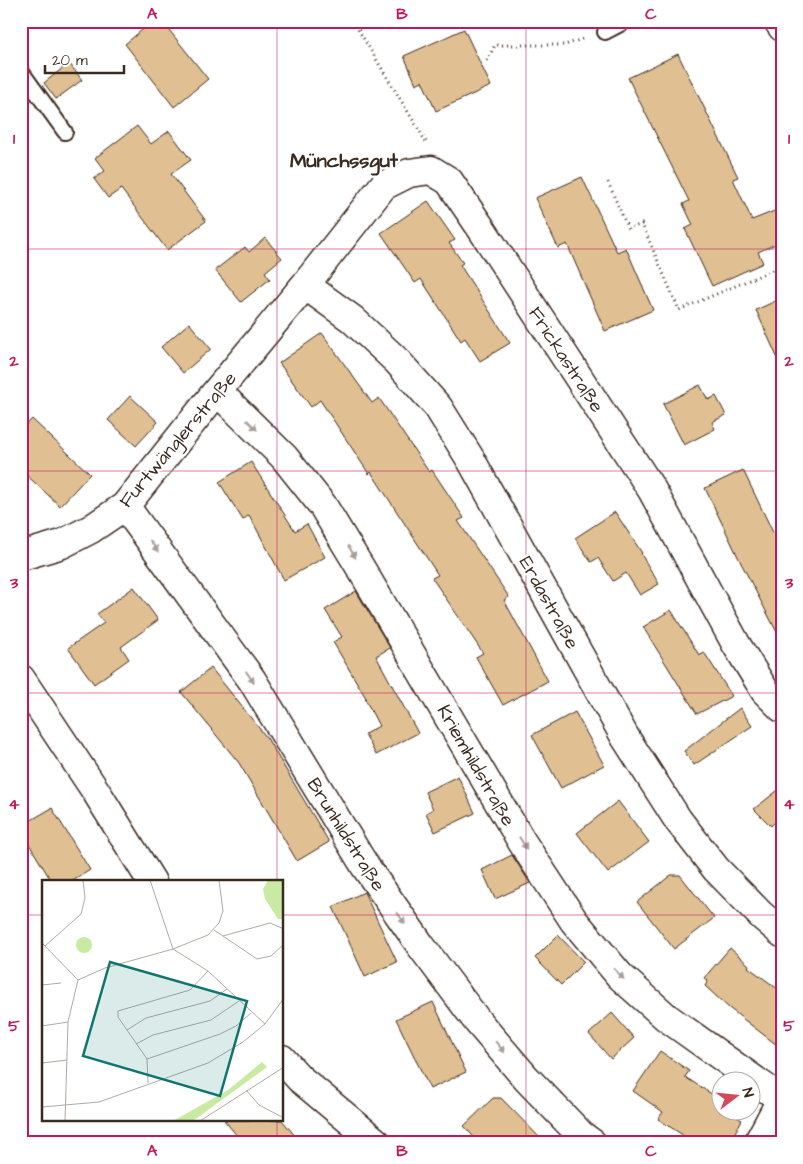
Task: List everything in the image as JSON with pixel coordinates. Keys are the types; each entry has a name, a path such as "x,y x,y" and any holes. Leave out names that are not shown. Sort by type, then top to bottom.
{"street":[{"path":"778,21 782,27"},
{"path":"305,285 383,186 409,172 431,170"},
{"name":"Frickastraße","path":"431,170 449,181 454,188 652,490 736,644 765,691 782,708"},
{"name":"Furtwänglerstraße","path":"21,556 62,544 92,529 125,506 305,285"},
{"name":"Erdastraße","path":"305,285 352,319 397,361 438,407 471,460 625,736 678,820 716,869 761,915 782,933"},
{"name":"Kriemhildstraße","path":"217,391 284,457 323,506 364,572 522,842 574,921 620,976 666,1017 781,1099"},
{"name":"Brunhildstraße","path":"125,506 252,680 365,866 421,946 478,1022 526,1078 592,1143"},
{"path":"21,679 97,793 151,880"},
{"path":"284,1061 298,1078 377,1143"},
{"path":"758,1143 781,1099"}],"lane":[{"path":"605,32 626,21"},
{"path":"21,71 65,132"}],"path":[{"path":"352,21 428,145 431,170"},
{"path":"487,61 495,45 565,45 605,32"},
{"path":"608,182 628,229 642,224 679,310 782,266"},
{"path":"778,482 782,489"}],"building":[{"path":"153,21 162,21 208,79 174,107 125,44"},
{"path":"464,29 491,86 436,111 422,81 416,84 404,56"},
{"path":"678,54 738,177 733,179 752,220 782,208 782,241 758,252 763,263 712,286 685,229 693,225 683,204 689,201 628,78"},
{"path":"69,63 82,80 56,99 44,83"},
{"path":"137,126 151,144 169,131 191,160 171,174 206,221 167,250 121,189 108,198 94,179 105,171 95,158"},
{"path":"582,177 617,252 626,248 653,310 605,331 567,244 558,248 535,198"},
{"path":"428,201 455,240 449,243 463,263 460,265 510,343 480,361 465,338 461,341 421,279 415,283 381,233"},
{"path":"265,238 282,258 265,272 270,279 241,302 215,270 245,247 249,252"},
{"path":"782,298 782,368 756,310"},
{"path":"189,323 211,349 183,373 161,347"},
{"path":"322,333 372,403 379,398 429,472 432,470 464,518 458,521 509,597 504,600 548,681 503,705 476,657 483,653 432,578 438,575 371,472 369,474 320,400 311,407 279,363"},
{"path":"700,385 708,400 716,396 726,415 712,422 715,429 684,445 663,404"},
{"path":"130,396 158,422 136,446 108,420"},
{"path":"32,419 90,474 60,506 21,470 21,430"},
{"path":"251,462 295,531 307,524 325,557 284,580 249,515 243,520 219,482"},
{"path":"743,470 782,551 782,642 705,488"},
{"path":"615,512 642,553 659,584 640,595 626,573 613,581 598,558 591,562 575,538"},
{"path":"134,587 158,620 121,647 129,659 94,684 68,648 104,623 97,614"},
{"path":"356,591 390,648 376,656 418,733 376,755 365,734 379,726 366,698 333,642 342,637 325,610"},
{"path":"671,610 699,655 704,652 732,696 697,714 643,627"},
{"path":"211,668 267,738 329,842 297,861 239,763 181,692"},
{"path":"740,708 752,726 694,765 684,751"},
{"path":"575,712 604,765 561,788 532,735"},
{"path":"458,776 475,813 435,832 426,813 433,809 425,792"},
{"path":"782,787 782,815 771,826 754,809"},
{"path":"618,801 649,842 608,873 577,833"},
{"path":"52,808 90,870 74,880 51,880 21,831 21,826"},
{"path":"512,855 530,883 495,899 482,870"},
{"path":"671,875 680,875 714,918 674,949 637,902"},
{"path":"364,892 397,962 365,977 333,907"},
{"path":"558,935 584,962 561,985 535,958"},
{"path":"730,948 749,965 748,967 782,992 782,1049 729,1008 705,986 708,981 704,978"},
{"path":"433,1002 466,1072 430,1089 396,1019"},
{"path":"612,1013 634,1038 611,1059 589,1034"},
{"path":"660,1051 689,1071 685,1077 710,1093 710,1122 741,1122 729,1143 695,1143 658,1119 663,1112 633,1091"},
{"path":"493,1098 501,1098 545,1143 479,1143 464,1126"},
{"path":"226,1122 284,1122 301,1143 243,1143"}],"district":[{"name":"Münchssgut","path":"344,160"}]}
